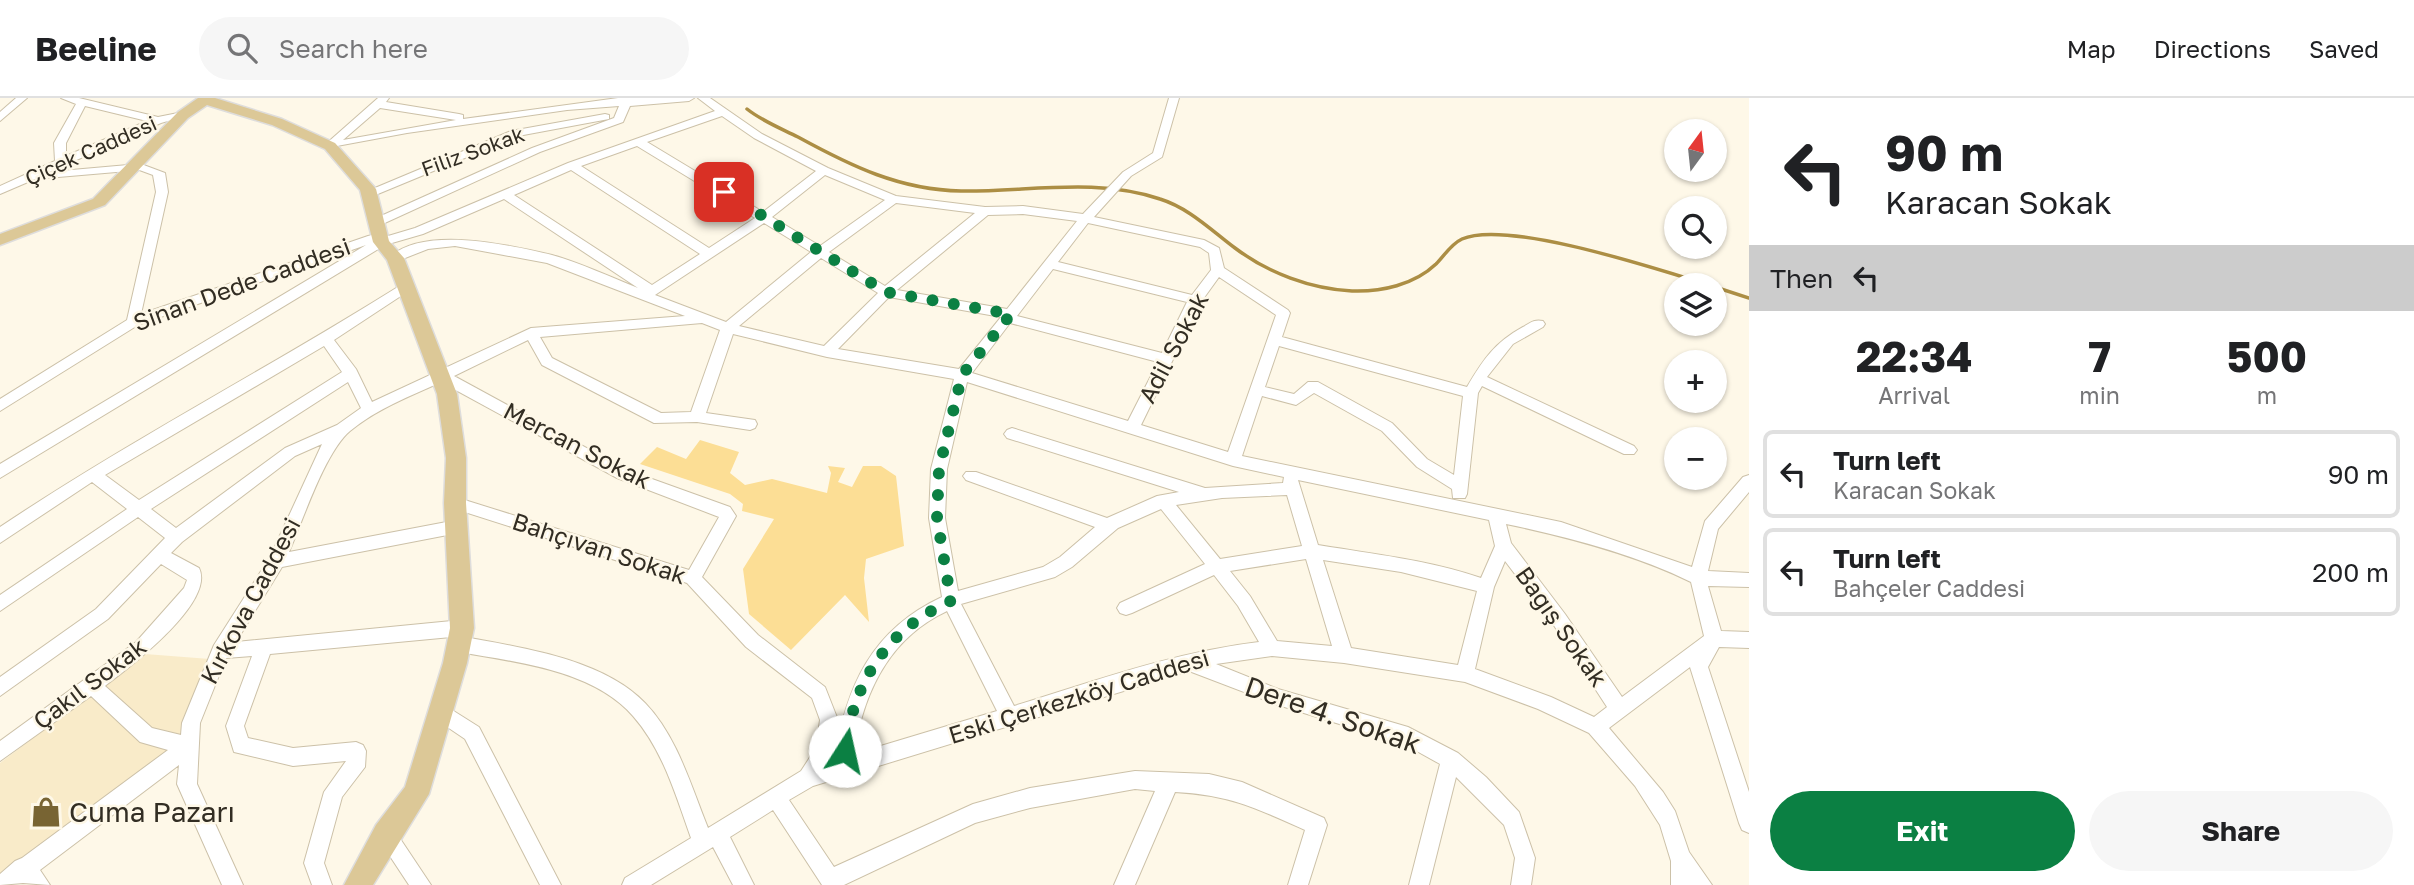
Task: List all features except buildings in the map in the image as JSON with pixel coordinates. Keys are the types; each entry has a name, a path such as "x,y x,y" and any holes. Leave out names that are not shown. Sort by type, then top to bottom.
{"main road":[{"path":"0,240 99,202 130,166 183,115 207,99 276,122 330,146 369,193 379,233 395,258 441,375 456,458 460,636 441,712 415,794 386,835 358,885"}],"street":[{"path":"0,118 22,98"},
{"path":"66,98 158,120"},
{"path":"508,115 524,98"},
{"path":"330,146 475,120 567,107 621,106 689,98"},
{"path":"703,98 758,135 824,170 894,199 985,211 1044,212 1204,244 1214,251 1219,270 1283,313 1233,460"},
{"path":"1010,718 951,601 937,518 939,469 962,375 1085,219 1107,198 1118,182 1158,155 1174,98"},
{"path":"330,146 381,101 475,120"},
{"path":"61,162 60,143 82,102"},
{"path":"0,472 379,233 536,150 613,123 621,106"},
{"name":"Filiz Sokak","path":"369,193 515,134 621,106"},
{"name":"Sinan Dede Caddesi","path":"0,406 133,322 379,233 419,231 572,165 641,143 722,112"},
{"name":"Çiçek Caddesi","path":"0,190 158,120 183,115"},
{"path":"641,143 886,292 1010,316 1165,359"},
{"path":"572,165 709,254"},
{"path":"29,178 130,166 159,173 162,192 133,322"},
{"path":"652,291 765,217 824,170"},
{"path":"506,195 652,291 668,306"},
{"path":"697,417 728,328 821,251 894,199"},
{"path":"827,352 886,292 985,211"},
{"path":"395,258 436,244 455,242 550,259 728,328 827,352 962,375 1233,460 1290,482 1495,514 1561,529 1678,568 1698,578 1749,580"},
{"path":"1050,264 1195,300"},
{"name":"Adil Sokak","path":"1133,428 1195,300 1219,270"},
{"path":"0,536 94,475 326,339 406,288"},
{"path":"703,319 531,333 547,361 597,390 659,419 697,417 750,424"},
{"path":"1459,507 1459,486 1471,393 1507,341 1538,324"},
{"name":"Kırkova Caddesi","path":"233,885 187,785 191,723 220,651 277,561 326,450 343,428 369,410 531,333"},
{"path":"326,339 351,373 369,410"},
{"path":"1274,340 1471,393"},
{"path":"0,604 140,508 351,373"},
{"name":"Mercan Sokak","path":"441,375 622,474 724,512 727,516 693,578"},
{"path":"1479,379 1629,450"},
{"path":"1257,390 1296,400 1313,386 1387,427 1422,463 1459,486"},
{"path":"0,688 102,614 176,537 289,452 343,428"},
{"path":"1012,435 1202,492"},
{"path":"94,475 176,537"},
{"path":"971,476 1109,525"},
{"path":"1749,481 1711,527 1698,578 1714,639 1699,666 1749,823"},
{"path":"843,767 853,706 865,676 911,622 951,601 1050,572 1084,548 1109,525 1163,500 1202,492 1290,482"},
{"path":"1290,482 1344,655"},
{"path":"1163,500 1244,601 1272,648"},
{"name":"Bahçıvan Sokak","path":"455,503 693,578 752,641 819,693 829,720 825,751 807,778"},
{"path":"1465,674 1486,587 1503,547 1495,514"},
{"path":"277,561 457,527"},
{"name":"Bağış Sokak","path":"1503,547 1559,619 1619,709"},
{"path":"1126,608 1215,567 1311,551 1412,567 1486,587"},
{"name":"Çakıl Sokak","path":"0,752 142,648 192,591 195,580 193,573 159,555"},
{"path":"220,651 460,636 587,675 625,696 640,711 670,760 710,838 744,885"},
{"path":"1714,639 1749,652"},
{"path":"1702,885 1684,860 1656,793 1596,727 1714,639 1749,640"},
{"path":"264,647 235,726 241,746 293,757 356,751 355,767 334,792 314,863 322,885"},
{"name":"Eski Çerkezköy Caddesi","path":"807,778 1188,662 1272,648 1344,655 1465,674 1544,703 1596,727"},
{"name":"Dere 4. Sokak","path":"1188,662 1278,697 1408,736 1451,760 1479,784 1512,819 1525,858 1521,885"},
{"path":"91,685 147,736 189,746"},
{"path":"441,712 472,733 551,885"},
{"path":"3,885 22,868 189,746"},
{"path":"1419,885 1451,760"},
{"path":"632,885 777,799 807,778"},
{"path":"777,799 832,882 973,814 1018,801 1135,780 1209,784 1242,792 1317,825 1298,885"},
{"path":"1124,885 1168,782"},
{"path":"386,835 421,885"},
{"path":"1681,885 1684,860"},
{"path":"22,868 40,885"}],"shaded area":[{"path":"700,440 739,452 730,473 745,485 772,479 827,493 831,473 828,466 845,468 838,482 852,487 863,466 881,466 896,476 904,546 866,559 864,578 869,622 845,595 791,650 749,614 743,569 774,519 742,511 743,504 730,494 640,464 657,447 686,459"},
{"name":"Cuma Pazarı","path":"145,654 210,659 189,746 0,878 0,763"}],"waterway":[{"path":"747,109 837,158 876,174 917,186 961,191 1086,187 1136,192 1160,199 1190,214 1261,265 1290,278 1337,290 1363,291 1397,286 1427,271 1458,241 1484,235 1547,241 1668,273"},
{"path":"1727,291 1749,298"}],"place":[{"name":"Cuma Pazarı","path":"46,812"}],"route":[{"path":"724,192 886,292 1011,314 962,375 939,469 937,518 951,601 911,622 865,676 853,706 845,751"}]}
